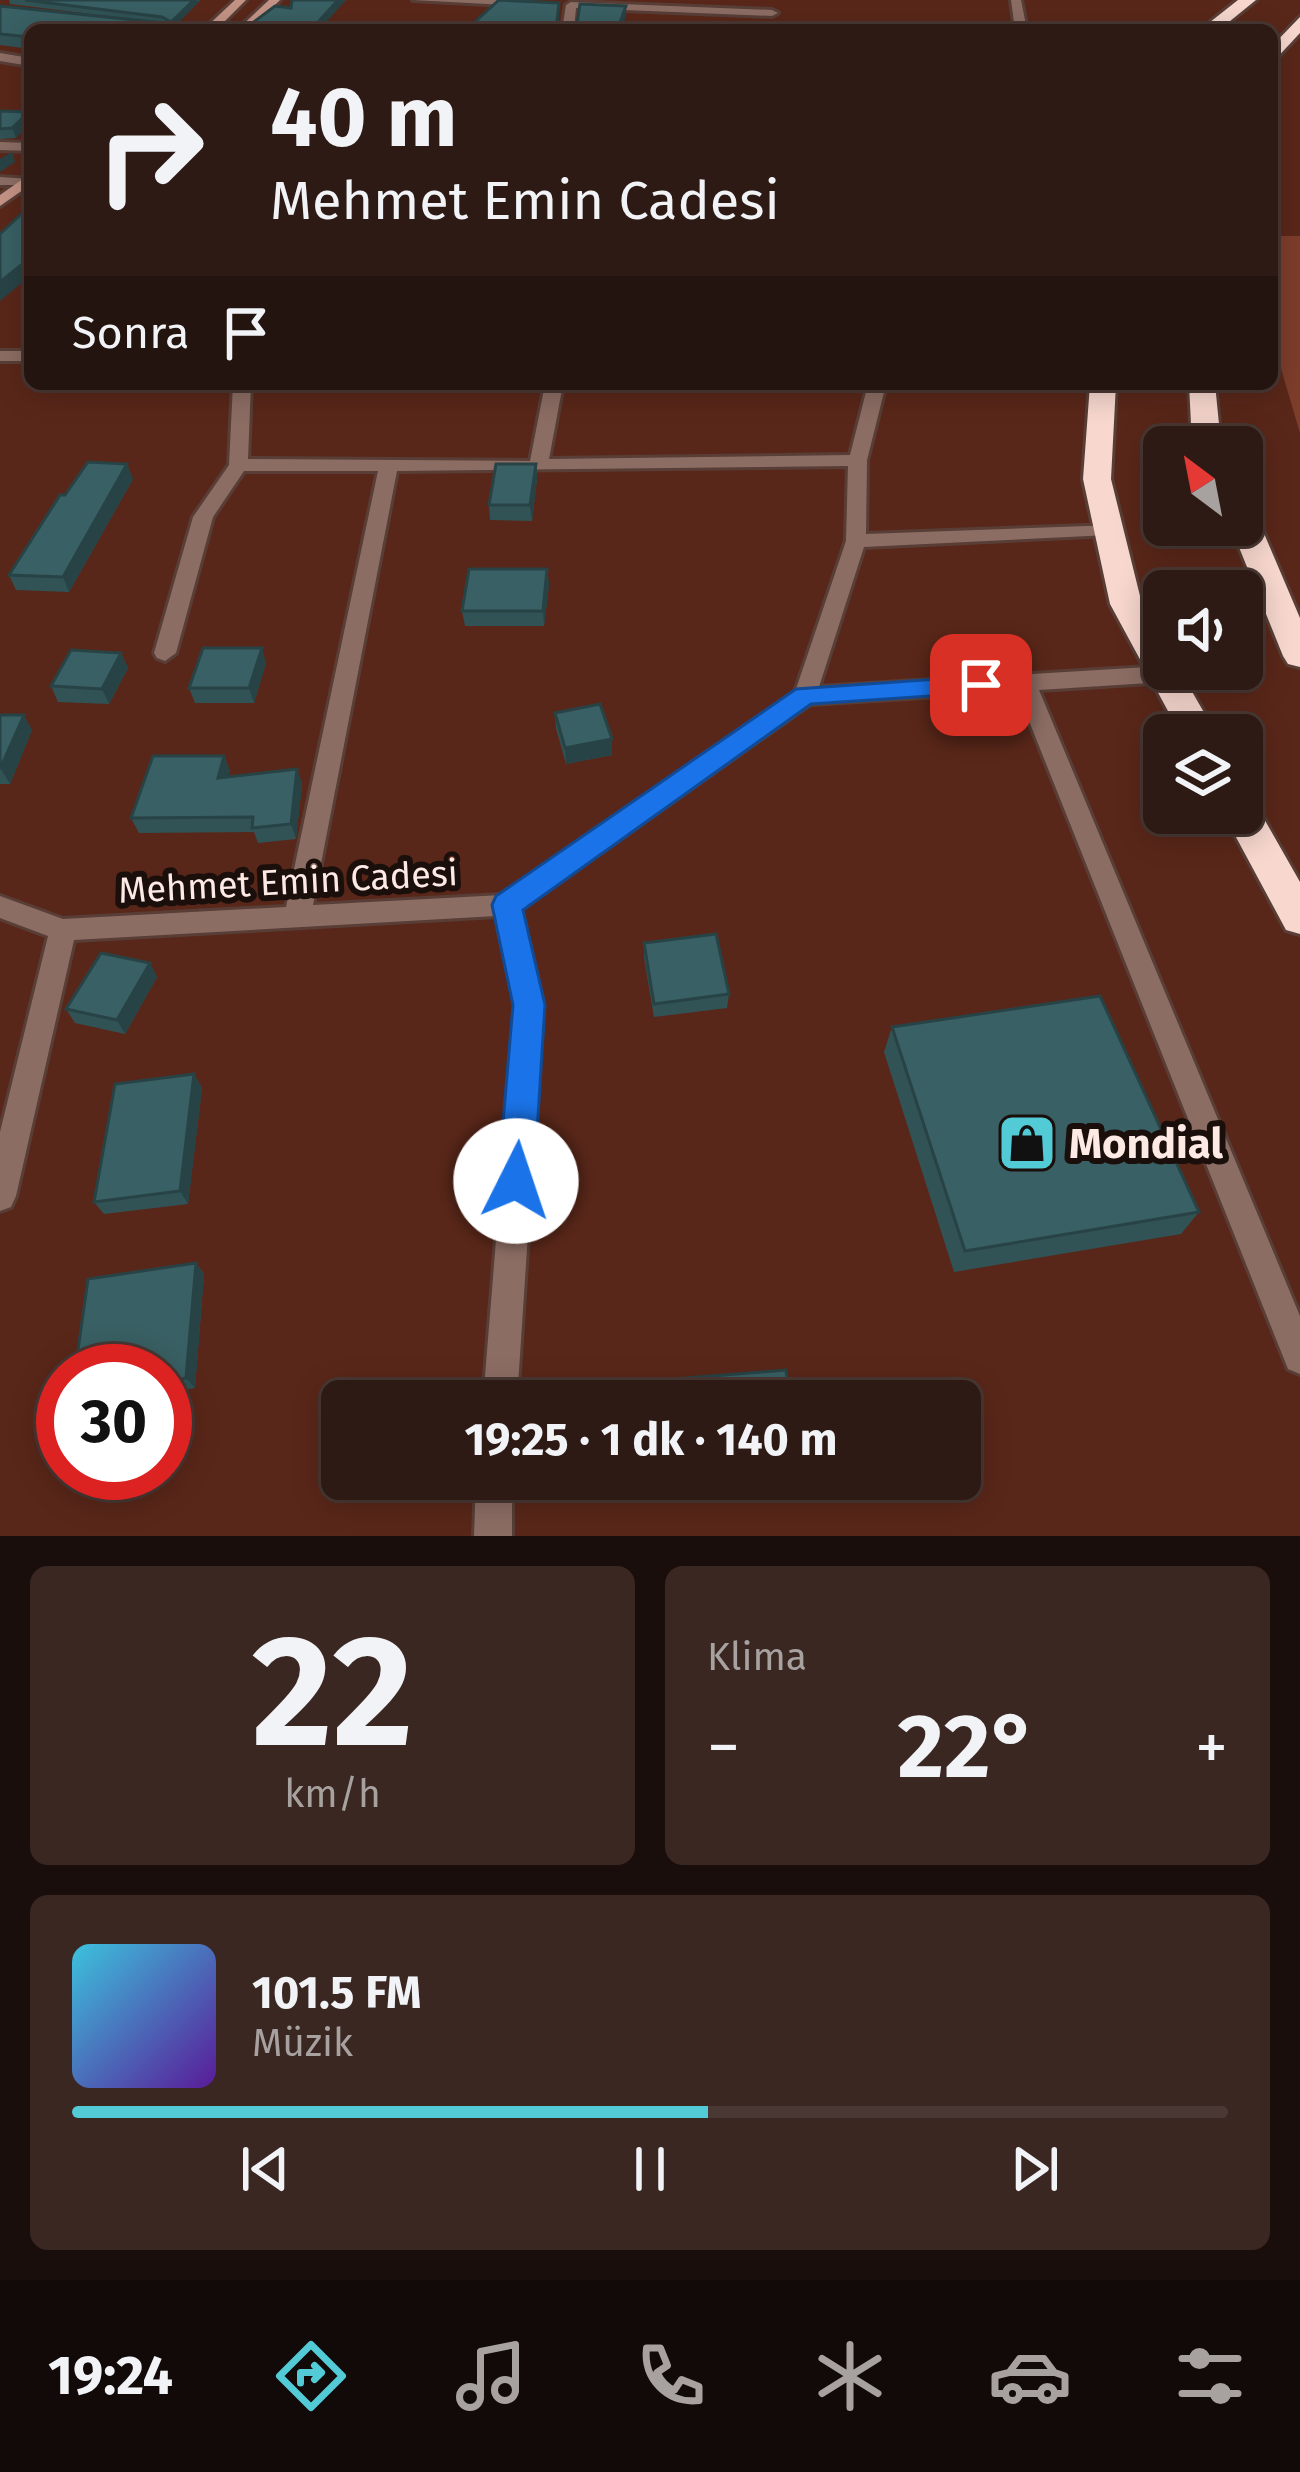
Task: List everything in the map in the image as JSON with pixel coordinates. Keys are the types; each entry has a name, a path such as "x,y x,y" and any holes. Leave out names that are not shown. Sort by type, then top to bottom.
{"highway":[{"path":"1216,24 1248,0"},
{"path":"1278,50 1300,22"},
{"path":"1103,390 1097,479 1126,604 1143,635"},
{"path":"1202,390 1206,426"},
{"path":"1254,546 1300,656"},
{"path":"1254,834 1300,918"}],"street":[{"path":"215,24 241,0"},
{"path":"249,24 275,0"},
{"path":"418,0 772,13"},
{"path":"766,24 781,0"},
{"path":"0,202 24,182"},
{"path":"164,653 202,517 238,465 242,390"},
{"path":"539,465 553,390"},
{"path":"876,390 858,460 856,542 805,696 1143,675"},
{"path":"238,465 858,460"},
{"path":"297,917 388,467"},
{"path":"856,542 1109,529"},
{"path":"1025,683 1300,1357"},
{"name":"Mehmet Emin Cadesi","path":"0,907 63,929 507,905 805,696"},
{"path":"502,1380 529,1005 507,905"},
{"path":"0,1196 63,929"},
{"path":"493,1536 494,1500"}],"shaded area":[{"path":"0,0 1300,0 1300,1536 0,1536"},
{"path":"1278,236 1300,236 1300,433 1278,358"}],"building":[{"path":"25,0 194,0 171,22 162,17"},
{"path":"292,0 338,0 316,24 251,24 275,6 291,8"},
{"path":"499,0 559,3 557,20 561,24 473,24"},
{"path":"580,4 626,6 619,24 577,24"},
{"path":"0,6 164,23 24,24 24,36 0,34"},
{"path":"0,111 24,112 12,128 0,129"},
{"path":"24,212 24,263 0,282 0,234"},
{"path":"88,462 127,464 63,577 9,575 60,495 65,495"},
{"path":"496,464 536,464 530,505 489,505"},
{"path":"469,569 547,569 543,611 462,611"},
{"path":"203,648 262,648 249,688 189,688"},
{"path":"71,650 121,653 102,689 51,686"},
{"path":"600,704 612,739 565,748 555,713"},
{"path":"0,715 24,715 0,769"},
{"path":"153,756 224,756 218,778 297,769 291,824 252,828 253,817 131,818"},
{"path":"716,934 729,994 654,1004 644,943"},
{"path":"101,953 150,963 117,1020 66,1009"},
{"name":"Mondial","path":"1100,996 1199,1212 965,1251 892,1027"},
{"path":"194,1074 180,1191 94,1202 115,1084"},
{"path":"196,1263 189,1344 79,1344 88,1279"},
{"path":"786,1370 787,1380 663,1380"}],"place":[{"name":"Mondial","path":"1027,1143"}],"route":[{"path":"516,1181 529,1005 507,905 805,696 981,685"}]}
